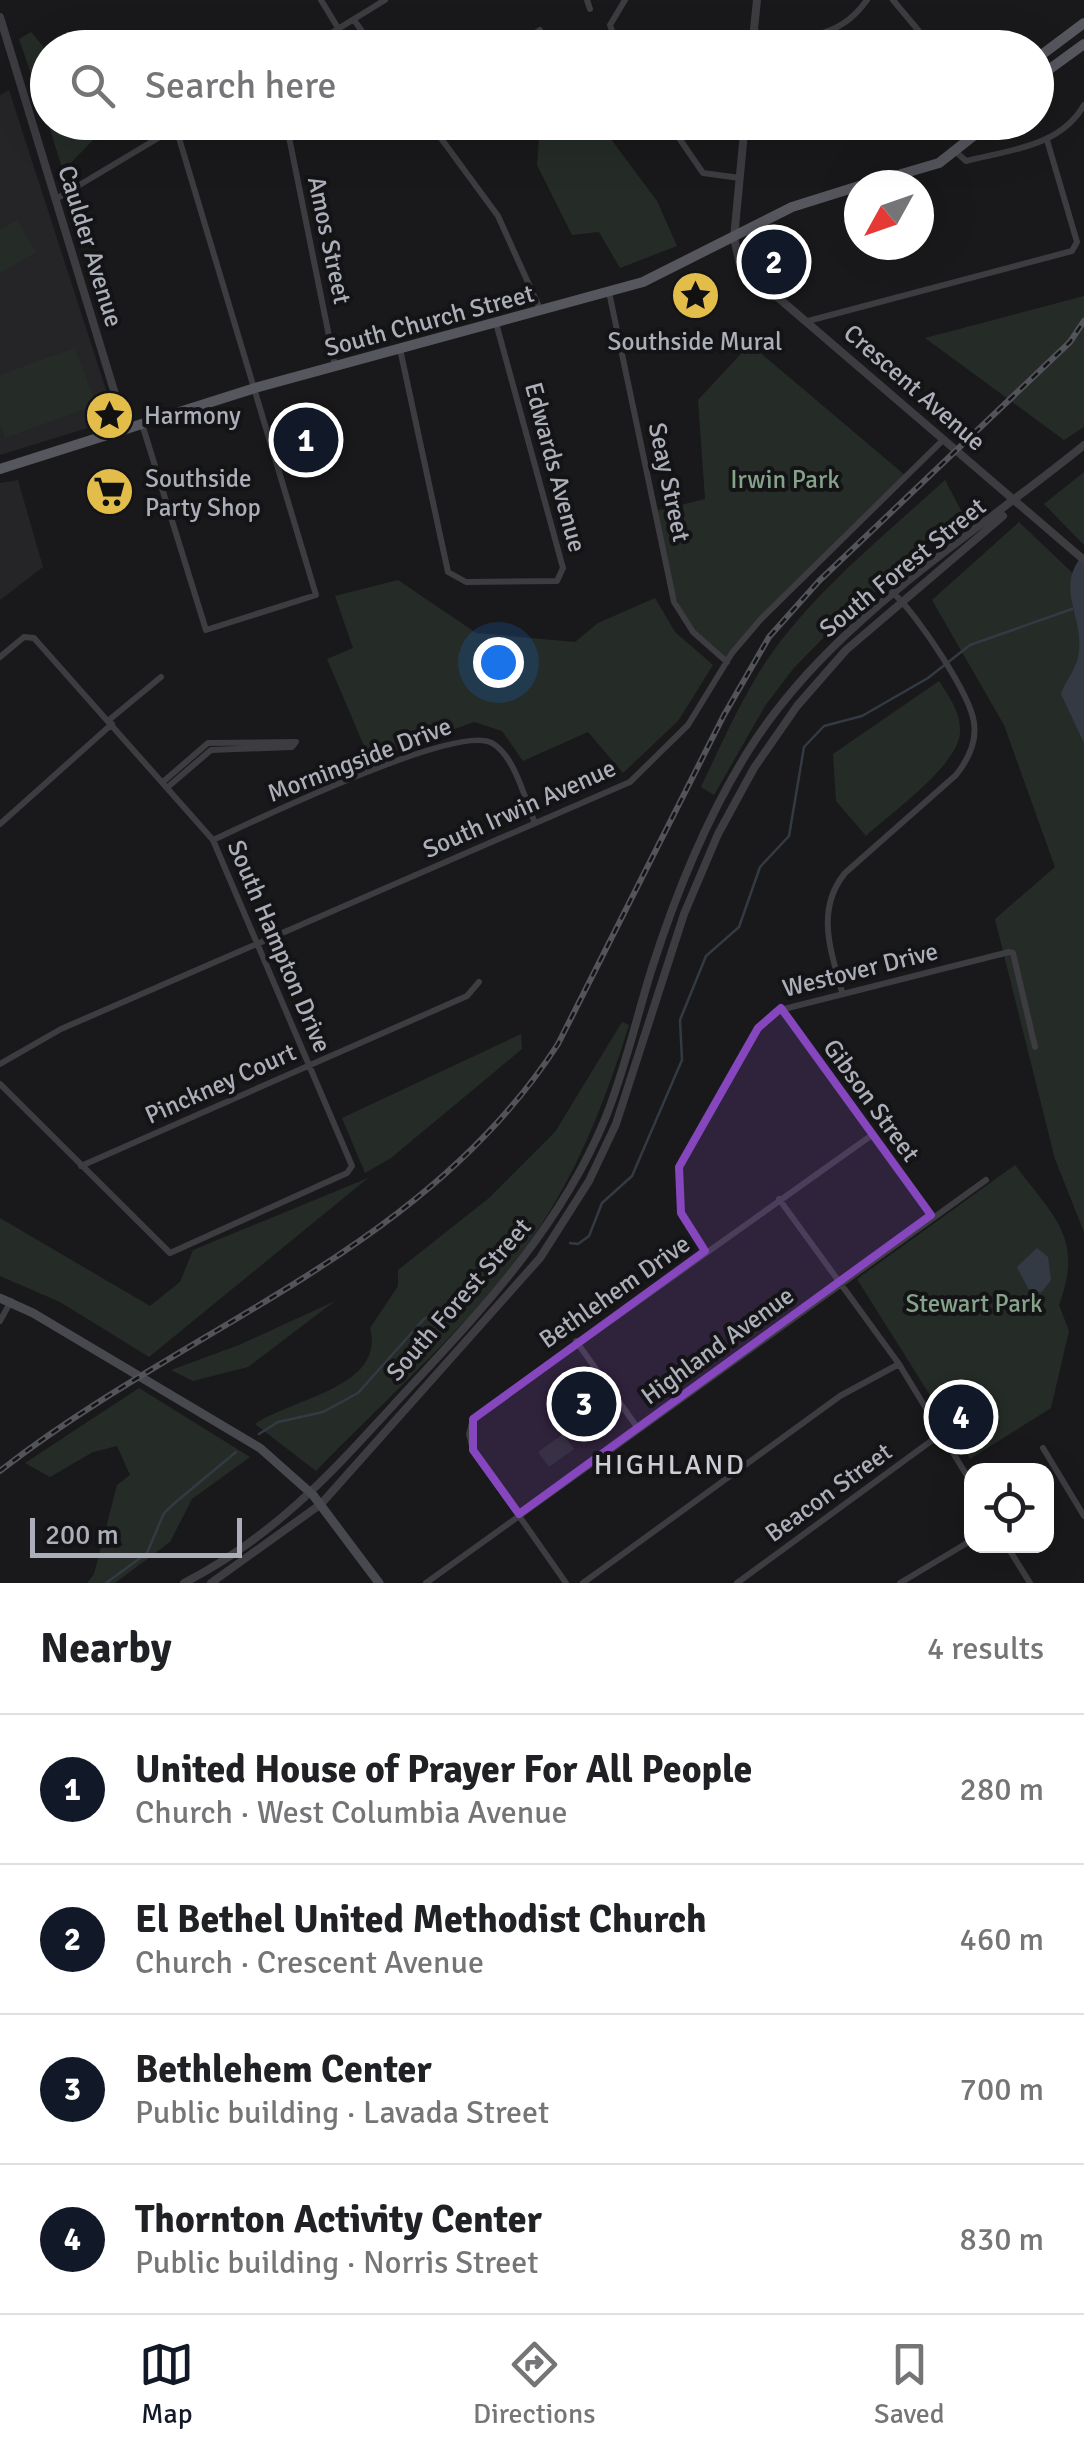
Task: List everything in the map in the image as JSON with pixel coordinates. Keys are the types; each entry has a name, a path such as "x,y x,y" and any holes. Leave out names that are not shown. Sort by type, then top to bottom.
{"main road":[{"path":"1054,45 1084,23"},
{"path":"1054,66 1084,44"},
{"name":"South Church Street","path":"922,170 970,140"},
{"name":"South Church Street","path":"0,469 255,388 644,282 792,207 844,191"},
{"path":"5,1300 243,1436 321,1504 379,1583"}],"street":[{"path":"321,0 338,28"},
{"path":"335,30 385,0"},
{"path":"587,0 590,9"},
{"path":"612,30 610,25 624,0"},
{"path":"753,30 757,0"},
{"path":"836,30 867,0"},
{"path":"893,0 918,30"},
{"name":"Caulder Avenue","path":"0,17 4,42 30,120"},
{"path":"354,20 361,30"},
{"path":"1054,135 1071,124 1084,105"},
{"name":"Caulder Avenue","path":"36,140 126,430"},
{"path":"56,199 156,140"},
{"path":"142,424 206,630 311,600 316,589 180,140"},
{"name":"Amos Street","path":"290,140 336,366"},
{"path":"442,140 498,216 541,310"},
{"path":"680,140 703,173 740,178"},
{"path":"734,238 743,140"},
{"path":"808,322 1072,251 1076,242 1047,140 966,161 956,152"},
{"name":"Crescent Avenue","path":"734,238 740,265 1084,560"},
{"name":"Seay Street","path":"609,292 674,602 693,632 727,662"},
{"name":"Edwards Avenue","path":"400,350 448,572 466,582 557,581 563,568 496,323"},
{"name":"South Irwin Avenue","path":"0,1064 61,1029 610,794 651,765 688,725 727,662 781,597 944,438"},
{"path":"1016,501 1084,446"},
{"name":"South Forest Street","path":"184,1583 236,1554 312,1495 494,1296 547,1227 604,1120 670,916 704,831 737,768 800,682 894,594 1016,501"},
{"name":"South Forest Street","path":"212,1583 321,1504 503,1304 558,1234 616,1124 684,914 735,800 775,736 821,678 992,529 1016,501"},
{"path":"842,992 827,928 834,889 956,775 971,751 973,715 904,602 894,594"},
{"name":"South Hampton Drive","path":"0,658 24,637 34,638 213,840 352,1162 347,1173 170,1253 81,1166"},
{"path":"0,824 161,677"},
{"name":"Morningside Drive","path":"213,840 376,768 473,737 490,741 503,752 535,823"},
{"path":"167,784 209,746 296,742 292,747 209,746"},
{"name":"Westover Drive","path":"705,1251 681,1213 676,1192 679,1167 758,1028 782,1008 1014,953 1034,1047"},
{"name":"Pinckney Court","path":"81,1166 467,996 479,982"},
{"name":"Gibson Street","path":"782,1008 931,1215"},
{"path":"0,1084 81,1166"},
{"name":"Bethlehem Drive","path":"519,1514 473,1450 470,1426 484,1407 872,1135"},
{"name":"Highland Avenue","path":"426,1583 931,1215 986,1180"},
{"path":"779,1199 841,1280 964,1470"},
{"path":"0,1320 5,1300"},
{"path":"576,1341 637,1427"},
{"path":"583,1583 840,1396 898,1364"},
{"name":"Beacon Street","path":"737,1583 942,1433"},
{"path":"1042,1448 1084,1516"},
{"path":"519,1514 566,1583"},
{"path":"900,1583 964,1545"},
{"path":"1011,1553 1030,1583"}],"highlighted area":[{"path":"781,1008 931,1215 519,1514 473,1450 473,1419 705,1251 681,1213 679,1167 758,1028"}],"shaded area":[{"path":"9,90 108,396 94,426 0,455 0,95"},
{"path":"18,480 43,567 0,600 0,483"},
{"path":"1084,554 1084,743 1061,694 1078,657 1079,638 1070,589 1075,566"},
{"path":"1037,1248 1048,1257 1051,1280 1041,1293 1029,1290 1017,1267"}],"green space":[{"path":"30,33 30,71 19,39"},
{"path":"53,140 93,140 63,171"},
{"path":"539,140 612,140 657,201 677,246 620,268 599,232 572,235 537,165"},
{"path":"17,220 36,252 0,273 0,230"},
{"path":"1084,296 1084,427 1064,440 925,338"},
{"name":"Irwin Park","path":"750,344 906,476 781,597 727,662 693,628 675,594 656,511 705,499 698,400"},
{"path":"75,348 96,405 5,438 0,425 0,375"},
{"path":"1084,472 1084,545 1044,504"},
{"path":"945,480 964,516 829,632 793,669 765,706 714,795 701,787 753,683 793,626 855,561"},
{"path":"1019,522 1084,584 1084,1232 1055,1159 995,919 1055,867 1004,725 932,600"},
{"path":"398,580 476,633 575,642 598,623 655,598 675,632 713,665 678,721 623,773 588,732 523,761 502,731 474,722 370,760 327,659 353,648 335,596"},
{"path":"939,681 959,718 957,745 937,773 866,836 836,801 833,754"},
{"path":"622,1022 629,1025 596,1119 575,1165 528,1244 472,1313 316,1471 255,1424 333,1388 364,1364 371,1348 370,1328 398,1286 398,1270 489,1198 555,1132"},
{"path":"521,1034 522,1049 391,1158 365,1173 342,1118"},
{"name":"Stewart Park","path":"1015,1165 1061,1229 1068,1262 1059,1305 1069,1331 1051,1408 970,1459 857,1279"},
{"path":"368,1178 149,1357 60,1302 0,1276 0,1218 150,1306 180,1282 193,1250"},
{"path":"335,1301 248,1367 193,1381 171,1370 239,1345"},
{"path":"139,1388 250,1457 192,1499 170,1542 115,1583 87,1583 94,1574 117,1485 130,1475 117,1446 93,1452 50,1477 25,1463"},
{"path":"563,1434 574,1449 549,1467 538,1452"}],"waterway":[{"path":"570,1243 578,1244 589,1236 602,1203 632,1176 682,1060 680,1020 706,956 739,927 760,867 789,836 804,747 824,726 862,716 928,678 970,645 1072,609"},
{"path":"259,1434 278,1422 323,1412 358,1393 424,1319 486,1281 533,1230"},
{"path":"106,1583 147,1553 164,1513 236,1452"}],"railway":[{"path":"0,1471 72,1419 372,1232 441,1178 503,1116 558,1044 724,715 769,637 819,581 1070,342 1084,321"}],"place":[{"name":"El Bethel United Methodist Church","path":"774,262"},
{"name":"Southside Mural","path":"695,295"},
{"name":"Harmony","path":"109,415"},
{"name":"United House of Prayer For All People","path":"306,440"},
{"name":"Southside Party Shop","path":"110,492"},
{"name":"Bethlehem Center","path":"584,1404"},
{"name":"Thornton Activity Center","path":"961,1417"}],"district":[{"name":"HIGHLAND","path":"670,1464"}]}
